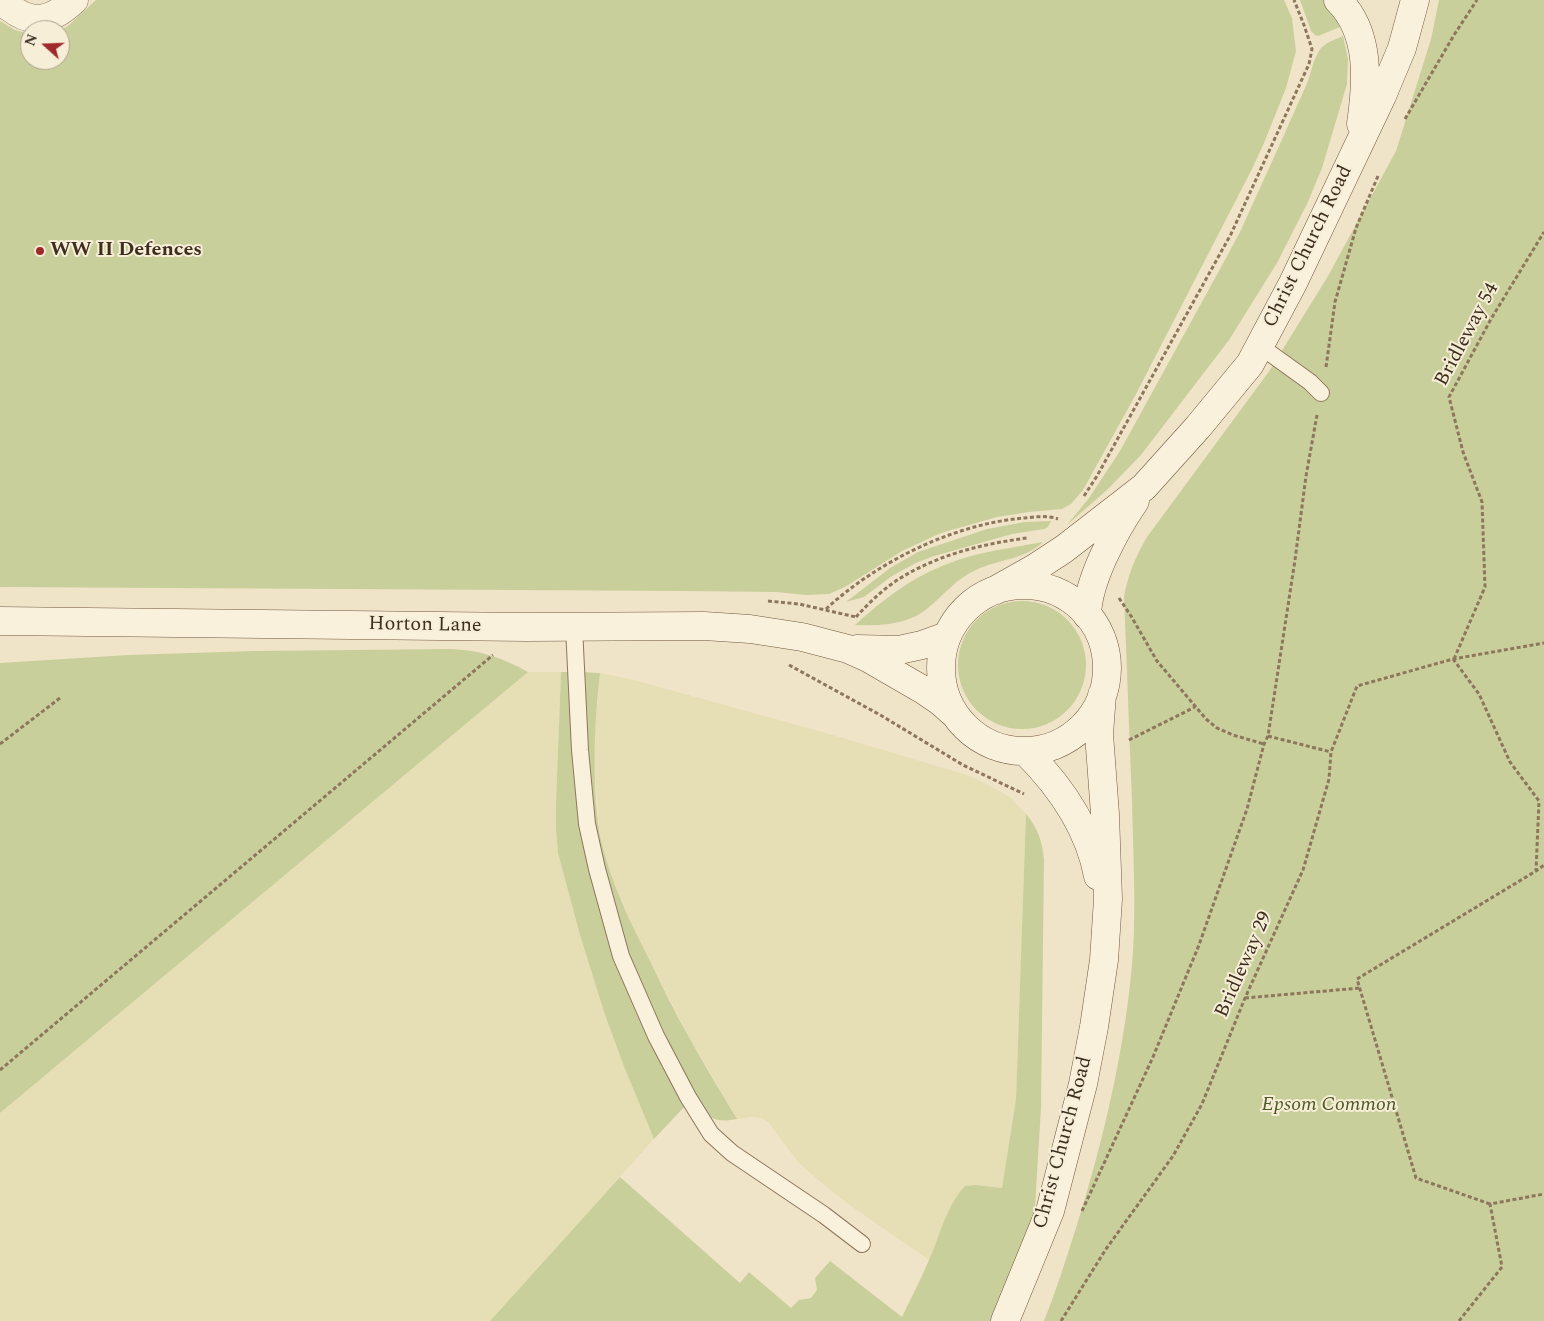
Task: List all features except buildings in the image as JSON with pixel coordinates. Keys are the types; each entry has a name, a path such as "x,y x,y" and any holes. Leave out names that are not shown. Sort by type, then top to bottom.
{"main road":[{"name":"Christ Church Road","path":"1338,0 1348,10 1356,25 1364,54 1365,96 1357,148"},
{"name":"Christ Church Road","path":"1087,615 1088,599 1097,574 1121,524 1144,487 1198,427 1250,364 1260,346 1293,283 1395,67 1408,30 1415,0"},
{"path":"3,2 19,15 37,19 46,18 58,13 72,2"},
{"name":"Christ Church Road","path":"996,590 1035,568 1062,536 1144,487"},
{"path":"1021,585 1047,588 1068,597 1087,615 1098,632 1104,647 1107,671 1106,683 1092,716 1075,734 1054,746 1026,752 998,748 984,742 965,728 952,712 944,693 941,676 941,655 947,636 955,621 967,608 980,597 996,590 1021,585"},
{"name":"Horton Lane","path":"0,622 726,627 771,631 840,646 899,650 922,645 947,636"},
{"name":"Horton Lane","path":"840,646 868,658 925,691 952,712"},
{"name":"Christ Church Road","path":"1006,1321 1050,1211 1083,1084 1094,1026 1104,960 1108,891 1099,734 1102,695"},
{"name":"Christ Church Road","path":"1026,752 1050,777 1074,813 1094,857 1101,891 1104,960"}],"lane":[{"name":"Christ Church Road","path":"1260,346 1310,382 1321,393"},
{"path":"574,627 578,721 587,824 601,886 621,956 656,1036 710,1134 732,1153 824,1215 862,1244"}],"path":[{"path":"1082,500 1231,234 1309,64 1312,49 1294,0"},
{"path":"1401,125 1477,0"},
{"path":"1081,1213 1153,1057 1199,944 1247,809 1264,744 1268,736 1306,476 1335,302 1356,228 1382,168"},
{"name":"Bridleway 54","path":"1453,659 1485,587 1482,502 1462,452 1449,397 1491,319 1544,232"},
{"path":"825,610 839,597 916,548 984,525 1011,519 1053,517 1059,520 1062,536 1045,534 991,544 942,558 912,571 889,586 868,605 840,646"},
{"path":"1097,574 1116,595 1131,616 1157,661 1206,719 1217,728 1233,735 1264,744"},
{"path":"0,1070 526,627"},
{"path":"771,631 776,653 786,663 882,716 962,765 1020,791 1030,798"},
{"path":"1536,871 1539,801 1510,762 1479,694 1453,659 1544,643"},
{"name":"Bridleway 29","path":"1061,1321 1106,1249 1172,1156 1202,1104 1245,998 1304,870 1329,779 1331,752 1357,686 1453,659"},
{"path":"0,744 60,698"},
{"path":"1268,736 1331,752"},
{"path":"1544,865 1357,979 1416,1178 1490,1204 1544,1194"},
{"path":"1245,998 1360,988"},
{"path":"1459,1321 1502,1267 1490,1204"}],"shaded area":[{"path":"528,672 561,672 556,803 558,853 580,935 605,1015 654,1139 490,1321 0,1321 0,1113"},
{"path":"600,673 634,680 826,733 964,774 1010,797 1026,814 1016,1099 1002,1188 976,1185 958,1194 951,1206 929,1260 824,1185 798,1162 769,1123 762,1118 737,1119 689,1037 637,936 605,857 600,835 594,762"}],"green space":[{"path":"96,0 1284,0 1292,18 1296,51 1286,88 1252,169 1135,396 1083,490 1071,504 1062,509 997,517 941,533 902,551 845,587 829,594 681,591 0,587 0,21 20,31 20,70 70,70 70,24"},
{"path":"1300,0 1324,0 1332,9 1340,27 1318,36 1315,35 1311,31"},
{"name":"Epsom Common","path":"1439,0 1544,0 1544,1321 1044,1321 1057,1287 1096,1160 1119,1057 1130,987 1134,933 1134,895 1124,597 1130,573 1147,537 1270,370 1328,276 1396,151 1431,39"},
{"path":"1343,36 1348,59 1347,84 1322,168 1308,202 1277,263 1229,340 1141,455 1107,490 1067,525 1089,498 1120,451 1240,232 1308,81 1320,49 1327,43"},
{"path":"1051,521 1048,527 1044,529 1012,534 931,557 892,576 864,597 846,602 890,568 918,552 987,529 1025,522"},
{"path":"1043,542 1020,556 985,566 969,573 928,608 912,618 884,625 855,625 883,601 927,573 960,559"},
{"path":"1022,601 1046,606 1067,620 1081,641 1086,665 1081,689 1067,710 1046,724 1022,729 998,724 977,710 963,689 958,665 963,641 977,620 998,606"},
{"path":"451,649 472,651 491,656 528,672 0,1113 0,663 128,655 253,651"},
{"path":"561,672 570,672 585,837 686,1105 654,1139 605,1015 580,935 558,853 556,803"},
{"path":"581,672 600,673 595,738 595,786 600,836 609,869 628,917 669,1000 737,1119 722,1120 709,1116 672,1055 629,961 591,819"},
{"path":"1026,814 1034,824 1039,835 1044,859 1041,1108 1033,1222 999,1321 490,1321 620,1177 740,1283 749,1272 791,1308 799,1300 811,1298 817,1290 815,1278 830,1261 902,1317 926,1267 948,1212 958,1194 965,1186 976,1185 1002,1188 1016,1099"}],"place":[{"name":"WW II Defences","path":"40,251"}]}
